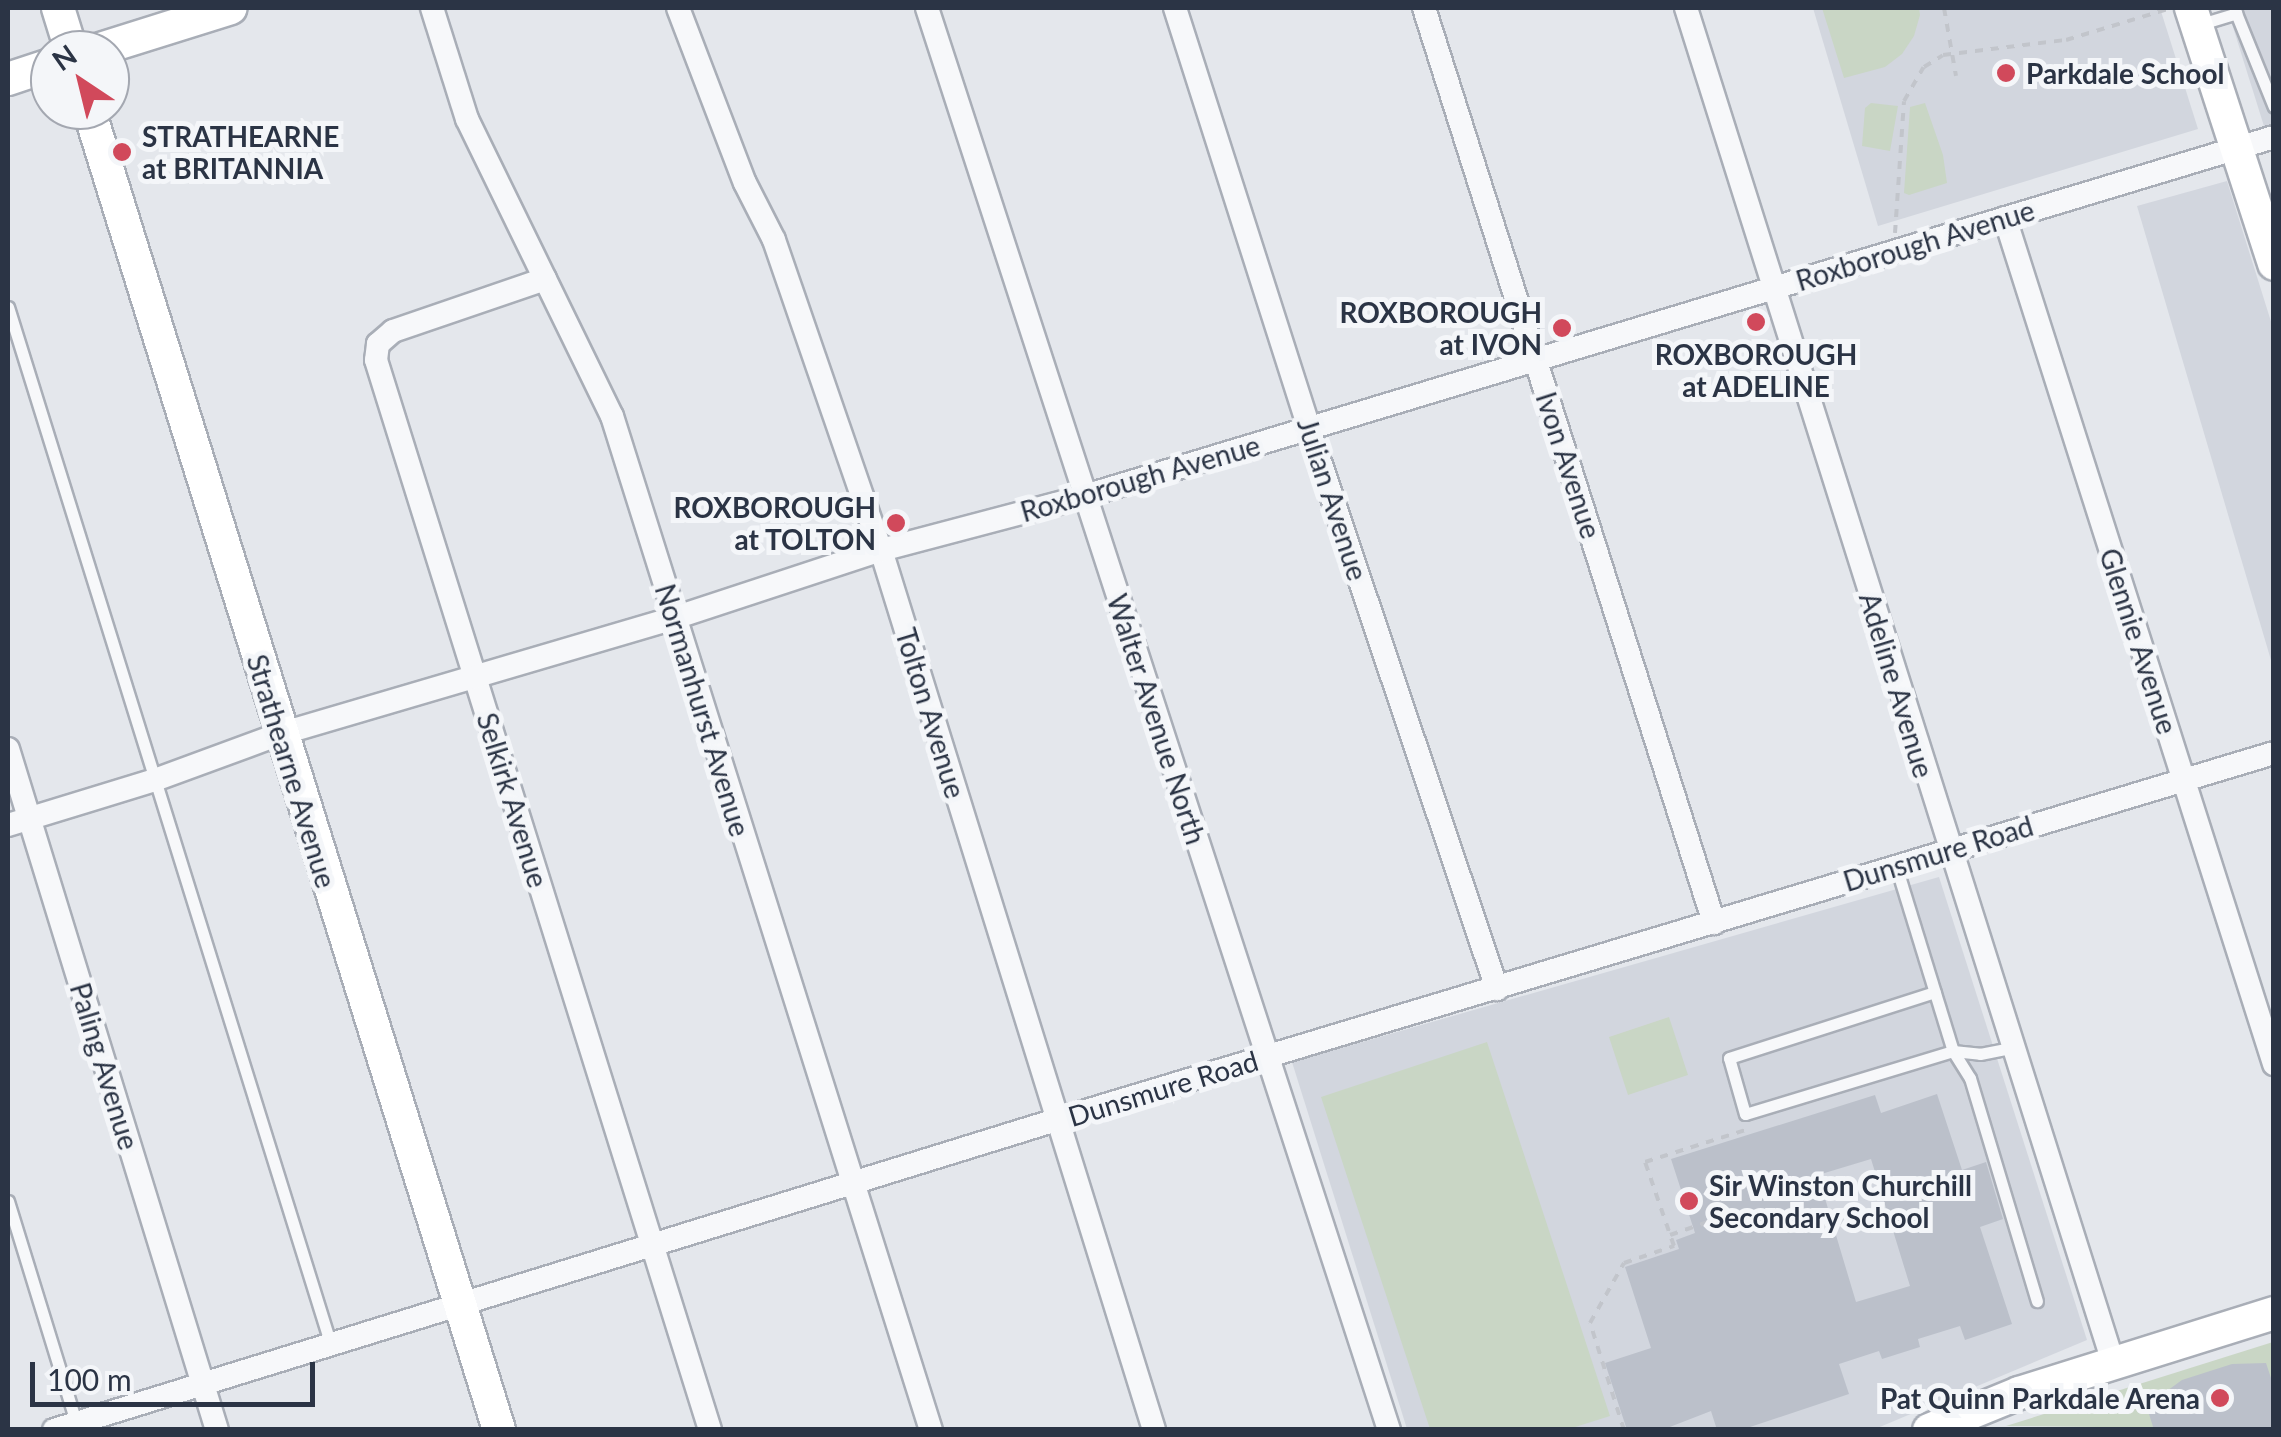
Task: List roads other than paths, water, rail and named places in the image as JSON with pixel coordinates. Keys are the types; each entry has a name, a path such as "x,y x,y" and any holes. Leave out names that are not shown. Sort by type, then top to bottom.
{"street":[{"path":"130,36 179,15 231,8"},
{"name":"Normanhurst Avenue","path":"432,8 467,119 612,416 930,1430"},
{"name":"Tolton Avenue","path":"678,8 738,168 774,240 881,550 1154,1430"},
{"name":"Walter Avenue North","path":"927,8 1390,1430"},
{"name":"Julian Avenue","path":"1176,8 1309,429 1496,989"},
{"name":"Ivon Avenue","path":"1424,8 1714,922"},
{"name":"Adeline Avenue","path":"1686,8 1948,849 2113,1362"},
{"path":"2187,13 2238,149 2274,264"},
{"name":"Strathearne Avenue","path":"95,130 499,1430"},
{"name":"Roxborough Avenue","path":"18,821 152,781 280,734 674,618 881,550 1085,496 2274,137"},
{"name":"Glennie Avenue","path":"2004,218 2274,1064"},
{"name":"Selkirk Avenue","path":"546,278 393,331 380,341 376,352 710,1430"},
{"name":"Paling Avenue","path":"8,749 18,821 218,1430"},
{"name":"Dunsmure Road","path":"65,1426 852,1182 2274,753"},
{"path":"1929,1430 2019,1393 2274,1313"}],"lane":[{"path":"2187,13 2235,10 2274,107"},
{"path":"8,307 152,781 330,1342"},
{"path":"1896,866 1953,1050 1970,1078 2038,1301"},
{"path":"1935,992 1729,1058 1745,1114 1953,1050 1980,1054 2012,1048"},
{"path":"8,1202 65,1426"}],"place":[{"name":"Parkdale School","path":"2006,73"},
{"name":"STRATHEARNE at BRITANNIA","path":"122,152"},
{"name":"ROXBOROUGH at ADELINE","path":"1756,322"},
{"name":"ROXBOROUGH at IVON","path":"1562,328"},
{"name":"ROXBOROUGH at TOLTON","path":"896,523"},
{"name":"Sir Winston Churchill Secondary School","path":"1689,1201"},
{"name":"Pat Quinn Parkdale Arena","path":"2220,1398"}]}
